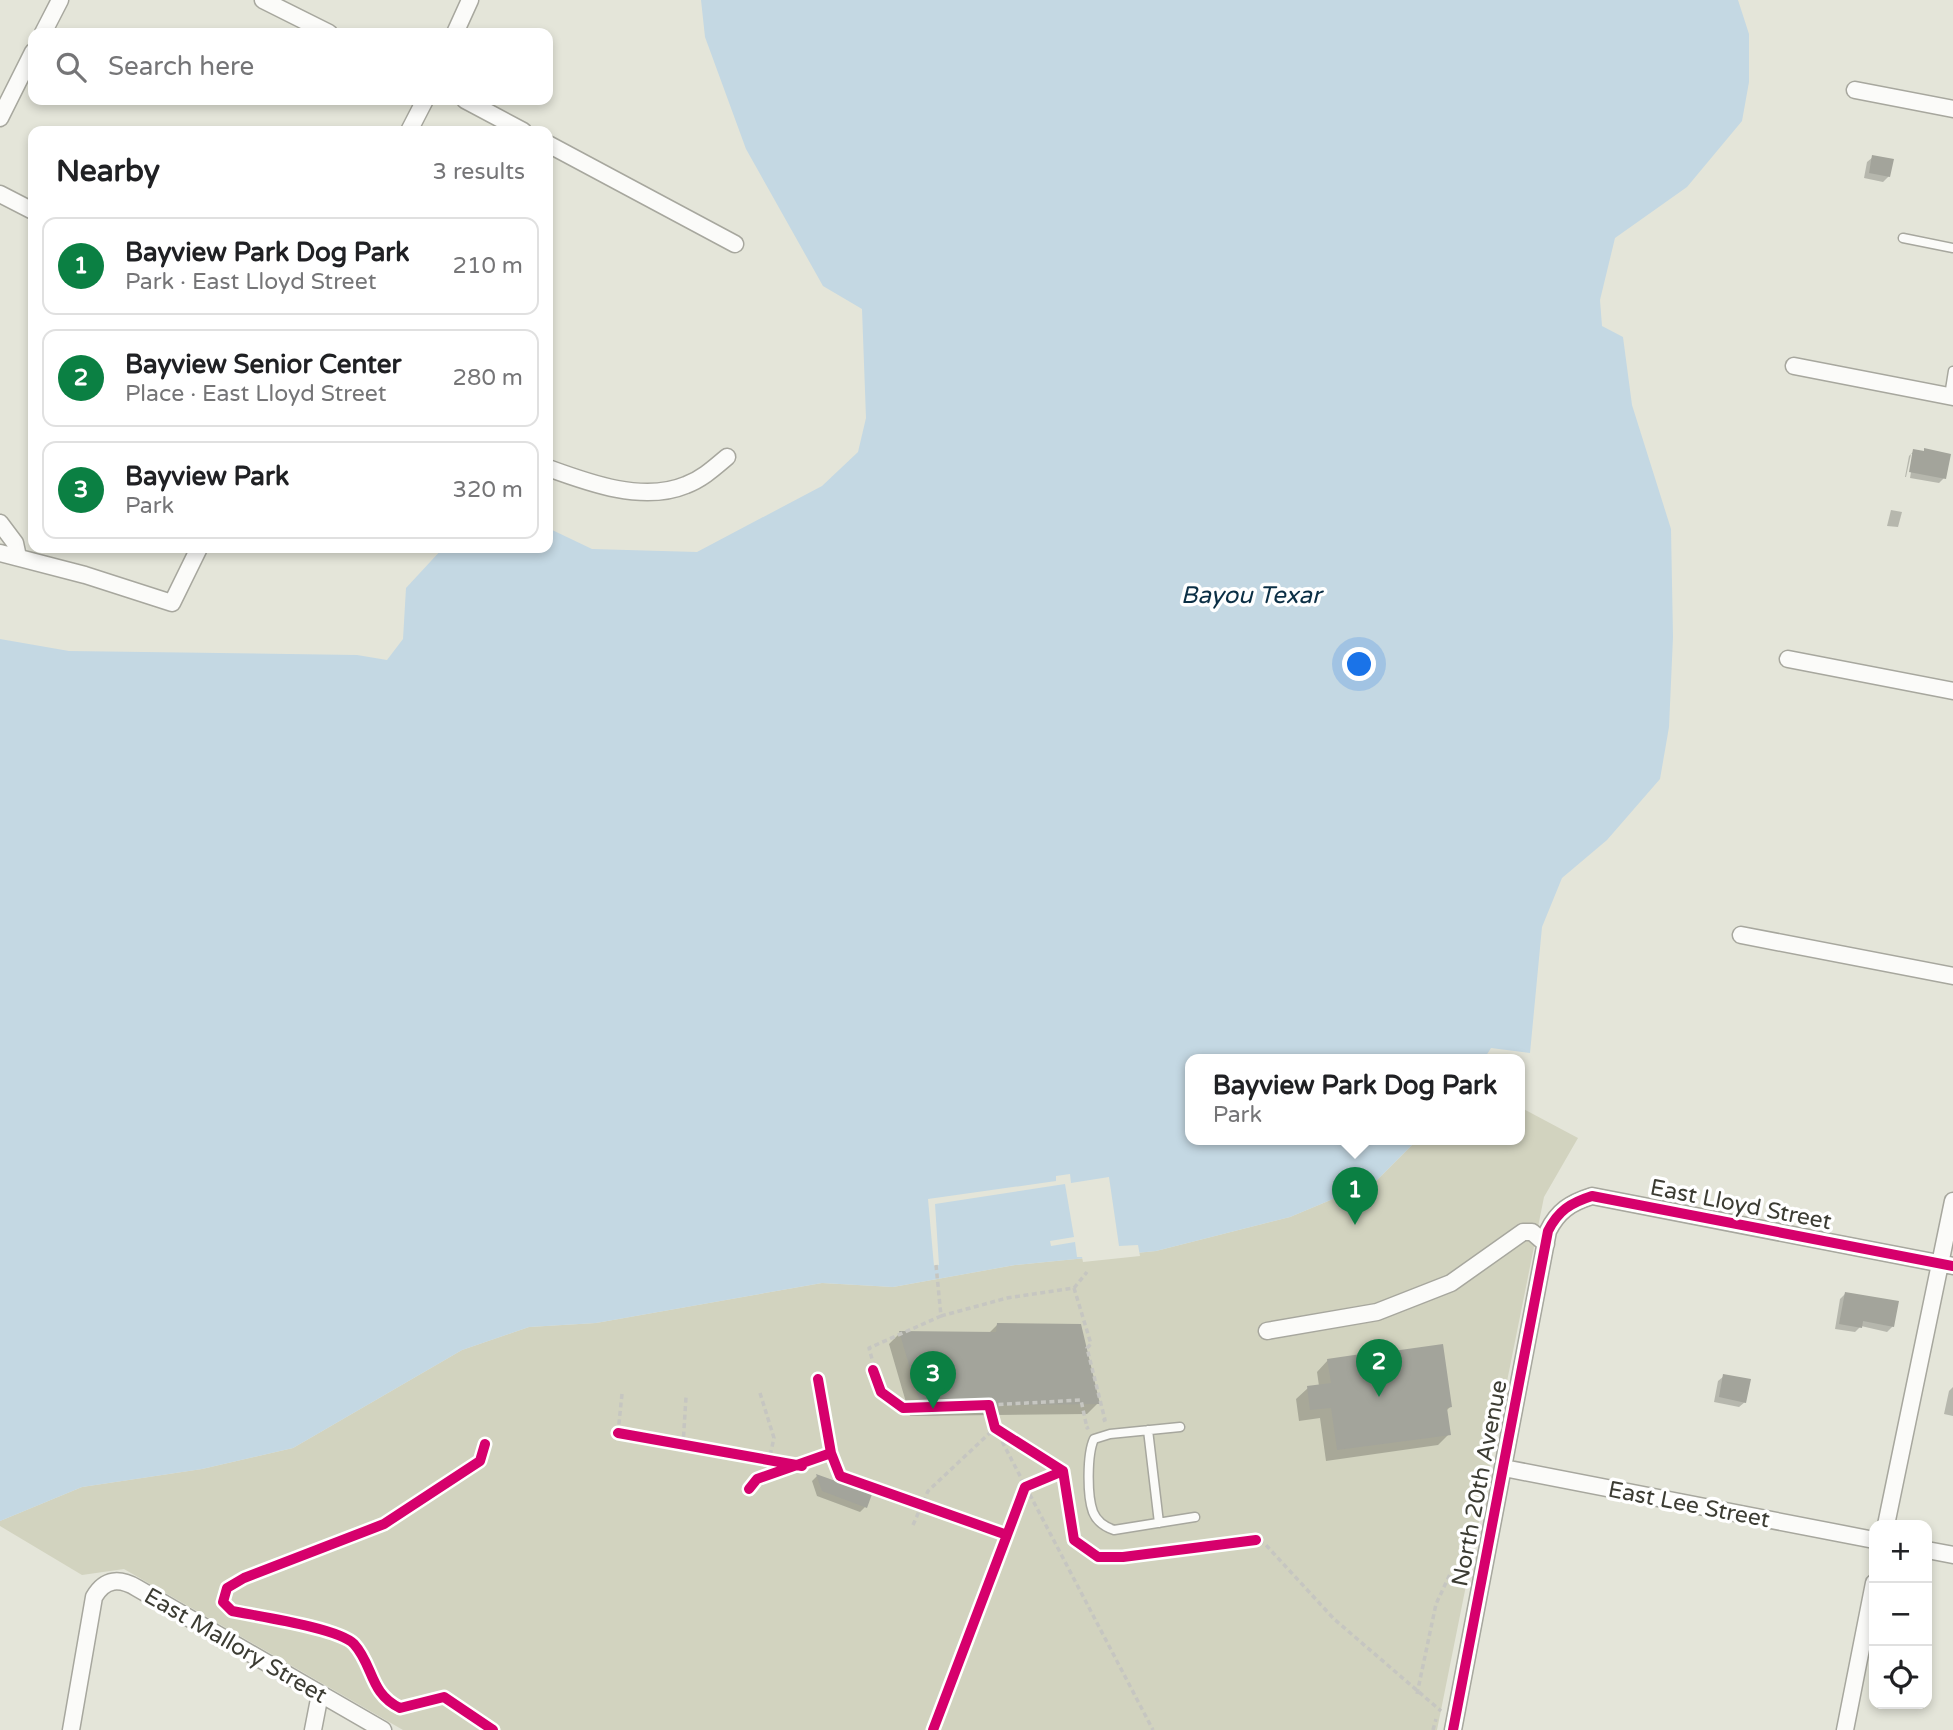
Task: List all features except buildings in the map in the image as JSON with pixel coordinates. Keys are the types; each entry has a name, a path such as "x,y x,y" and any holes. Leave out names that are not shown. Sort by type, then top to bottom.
{"street":[{"path":"46,28 60,0"},
{"path":"262,0 319,28"},
{"path":"457,28 470,0"},
{"path":"0,118 28,62"},
{"path":"1855,90 1953,109"},
{"path":"412,126 422,105"},
{"path":"474,105 513,126"},
{"path":"553,147 735,244"},
{"path":"0,194 28,208"},
{"path":"1794,366 1951,396"},
{"path":"553,470 614,488 659,492 702,478 727,457"},
{"path":"0,523 15,543 18,557"},
{"path":"0,553 172,603 197,553"},
{"path":"1788,659 1953,691"},
{"path":"1741,935 1953,976"},
{"name":"East Lloyd Street","path":"1546,1244 1548,1231 1560,1212 1577,1201 1592,1196 1947,1265"},
{"path":"1887,1520 1947,1265 1953,1201"},
{"path":"1267,1331 1377,1312 1451,1283 1523,1232 1539,1236 1546,1244"},
{"name":"North 20th Avenue","path":"1455,1722 1546,1244"},
{"name":"East Lee Street","path":"1504,1468 1869,1538"},
{"path":"1932,1551 1953,1555"},
{"name":"East Mallory Street","path":"71,1730 94,1597 107,1583 125,1581 383,1730"},
{"path":"1845,1730 1869,1608"},
{"path":"313,1730 320,1693"}],"lane":[{"path":"1903,238 1953,248"},
{"path":"1951,396 1953,372"},
{"path":"1180,1427 1110,1434 1094,1439 1088,1452 1093,1513 1103,1526 1114,1530 1195,1517"},
{"path":"1148,1430 1159,1523"}],"path":[{"path":"936,1265 941,1316"},
{"path":"1074,1288 1091,1345 1087,1348 1105,1420 1087,1428 1081,1401 903,1408 880,1392 869,1348 941,1316 1007,1298 1074,1288 1087,1272"},
{"path":"818,1379 831,1453 840,1476 1007,1535"},
{"path":"760,1393 774,1438 769,1460"},
{"path":"622,1394 618,1433 802,1465"},
{"path":"683,1445 686,1397"},
{"path":"989,1405 995,1428 1153,1730"},
{"path":"995,1428 1063,1471 1074,1540 1098,1557 1124,1557 1256,1540 1265,1544 1334,1619 1417,1694 1455,1722"},
{"path":"913,1525 928,1491 995,1428"},
{"path":"485,1444 480,1461 384,1524 244,1578 227,1588 223,1602 232,1611 321,1629 353,1642 385,1701 400,1709 444,1697 494,1730"},
{"path":"749,1489 757,1479 831,1453"},
{"path":"933,1730 1025,1487 1063,1471"},
{"path":"1417,1694 1436,1604 1451,1572"},
{"path":"1433,1730 1438,1711"}],"green space":[{"path":"1525,1110 1578,1138 1544,1197 1437,1730 403,1730 124,1569 82,1575 0,1526 0,1521 82,1487 202,1469 293,1448 462,1350 529,1327 596,1323 822,1283 893,1287 1015,1265 1156,1251 1290,1217 1376,1181 1412,1145 1525,1145"}],"water":[{"name":"Bayou Texar","path":"701,0 1738,0 1749,34 1749,82 1742,121 1687,187 1615,238 1600,300 1602,326 1623,337 1632,405 1671,529 1673,637 1669,727 1660,779 1607,840 1562,878 1542,927 1530,1053 1491,1048 1487,1054 1185,1054 1185,1145 1412,1145 1376,1181 1290,1217 1156,1251 1015,1265 893,1287 822,1283 596,1323 529,1327 462,1350 293,1448 202,1469 82,1487 0,1521 0,639 69,651 357,655 387,660 403,639 406,588 438,553 553,553 553,530 592,549 697,552 822,486 858,452 866,418 862,309 823,286 746,149 705,37"}],"pier":[{"path":"1070,1174 1071,1183 1109,1177 1119,1246 1138,1245 1140,1256 1083,1262 1082,1257 1077,1257 1075,1242 1051,1246 1050,1241 1074,1237 1065,1184 935,1204 939,1265 934,1266 928,1199 1056,1181 1056,1176"}],"cycle path":[{"path":"1453,1730 1548,1231 1561,1213 1571,1205 1592,1196 1953,1266"},
{"path":"873,1370 881,1392 903,1408 989,1405 995,1428 1063,1471 1074,1540 1098,1557 1123,1557 1256,1540"},
{"path":"749,1489 757,1479 831,1453 818,1379"},
{"path":"618,1433 802,1466"},
{"path":"485,1444 480,1461 384,1524 244,1578 227,1588 223,1602 232,1611 315,1628 345,1638 360,1652 383,1695 400,1708 444,1697 493,1730"},
{"path":"831,1453 840,1476 1007,1535 933,1730"},
{"path":"1007,1535 1025,1487 1063,1471"}],"place":[{"name":"Bayview Park Dog Park","path":"1355,1225"},
{"name":"Bayview Senior Center","path":"1379,1397"},
{"name":"Bayview Park","path":"933,1409"}]}
